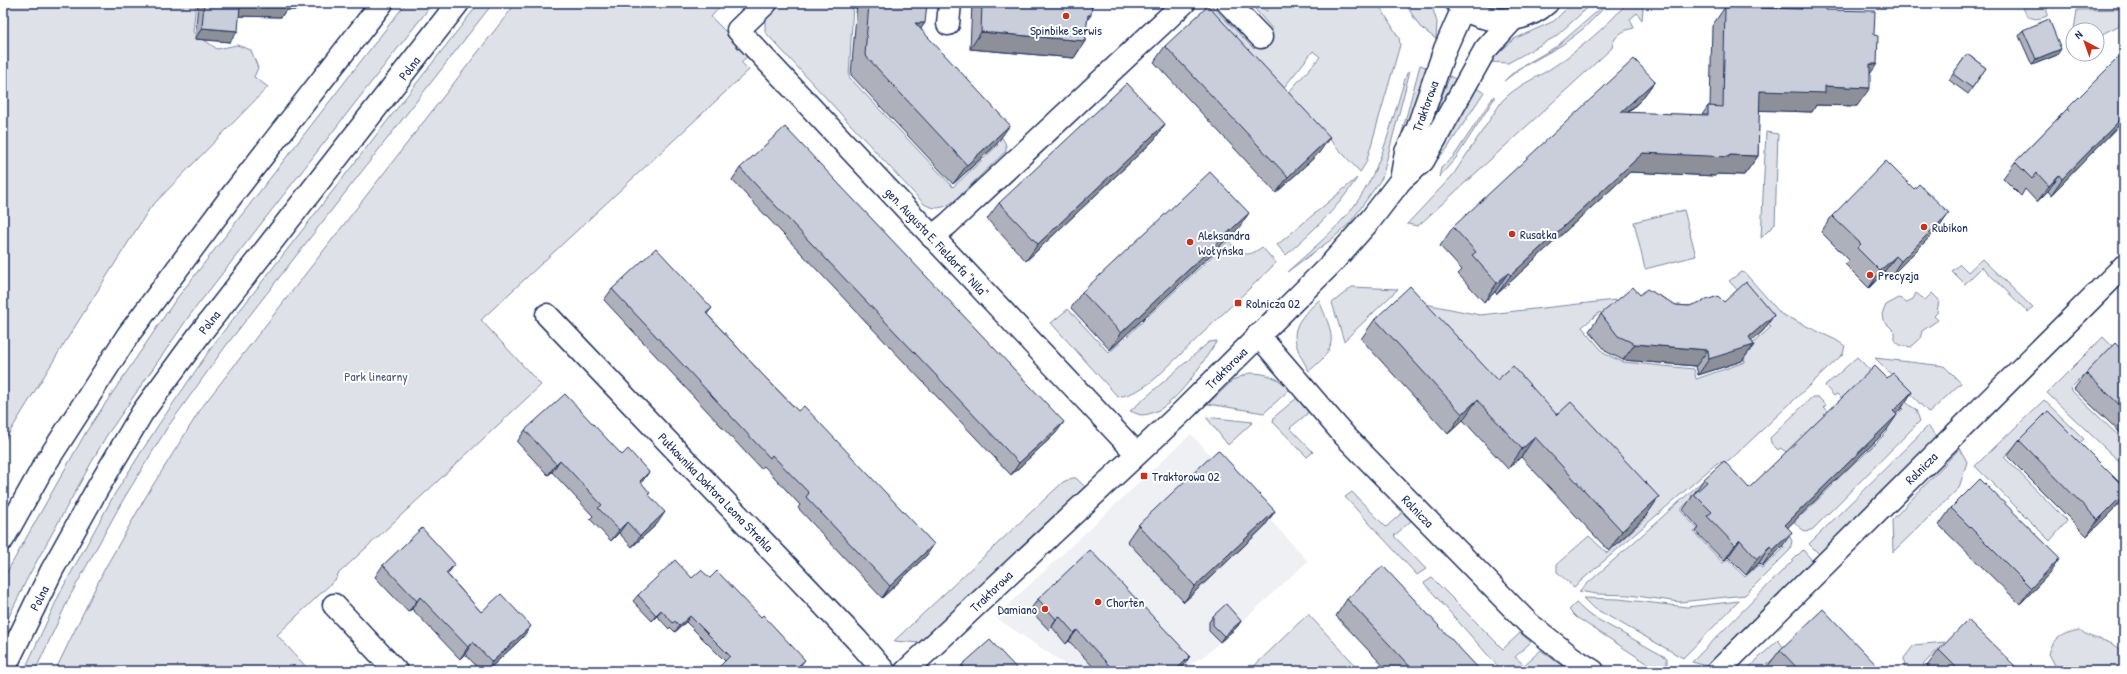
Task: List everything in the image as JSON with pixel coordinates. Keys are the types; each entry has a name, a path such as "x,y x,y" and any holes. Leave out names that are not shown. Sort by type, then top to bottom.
{"street":[{"path":"3,540 42,470 128,335 232,194 382,3"},
{"name":"Polna","path":"3,671 52,570 142,413 199,335 458,3"},
{"name":"gen. Augusta E. Fieldorfa \"Nila\"","path":"766,3 738,30 1137,454"},
{"path":"932,237 1184,3"},
{"path":"1228,3 1261,37"},
{"path":"1460,6 1479,15 1500,20 1528,14 1541,8 1547,3"},
{"name":"Traktorowa","path":"906,671 1137,454 1331,264 1371,218 1401,180 1406,152 1417,130 1460,6"},
{"path":"1401,180 1423,161 1484,50 1514,18"},
{"name":"Rolnicza","path":"1718,671 2124,266"},
{"name":"Pułkownika Doktora Leona Strehla","path":"546,315 851,633 884,671"},
{"name":"Rolnicza","path":"1258,335 1344,435 1528,623 1571,657 1593,671"},
{"path":"334,605 396,671"}],"shaded area":[{"path":"1191,434 1308,561 1207,654 1179,671 1075,671 995,617"}],"green space":[{"path":"3,3 196,3 193,32 217,49 237,45 251,50 258,68 254,77 268,87 150,208 3,443"},
{"path":"406,3 433,3 190,315 105,438 28,577 3,629 3,579 86,432 174,302"},
{"path":"479,3 493,3 225,347 167,428 123,500 70,596 35,671 24,671 61,591 114,495 159,424 216,341"},
{"name":"Park linearny","path":"516,3 717,3 719,8 711,17 748,56 741,62 749,70 481,320 541,385 337,575 338,577 277,635 310,671 55,671 104,570 148,493 202,407"},
{"path":"782,3 853,3 849,77 953,187 998,145 967,110 992,128 1003,139 1006,145 1006,151 953,202 938,208 924,204 765,32 765,19"},
{"path":"1201,3 1209,3 1254,49 1273,30 1255,9 1259,6 1267,11 1269,3 1378,3 1399,38 1400,45 1366,163 1360,172 1287,94 1320,57 1313,51 1282,90"},
{"path":"1405,3 1431,3 1437,22 1436,39 1420,27"},
{"path":"1572,3 1593,3 1555,37 1508,63 1489,62 1514,39 1554,21"},
{"path":"1607,3 1609,3 1583,29 1562,45 1521,68 1504,81 1516,70 1557,46"},
{"path":"1627,3 1640,3 1643,9 1642,20 1637,13 1630,19 1634,28 1619,34 1614,40 1612,48 1418,226 1407,224 1453,175 1502,101 1519,87 1550,69 1571,54 1601,30"},
{"path":"2022,3 2047,3 2047,16 2038,19 2030,17 2025,12"},
{"path":"2124,9 2124,23 2105,32 2105,22 2075,22 2077,10"},
{"path":"1420,65 1429,68 1397,151"},
{"path":"1410,71 1382,178 1350,223 1332,239 1287,272 1339,224 1364,191 1380,159 1407,73"},
{"path":"1450,76 1457,80 1433,122 1432,120"},
{"path":"1476,88 1484,92 1447,149 1435,162"},
{"path":"1494,96 1494,99 1456,158 1439,177 1441,168 1454,156"},
{"path":"1766,132 1778,134 1775,224 1761,238"},
{"path":"1357,178 1333,210 1286,255 1277,245"},
{"path":"1684,210 1696,256 1645,269 1634,222"},
{"path":"1228,241 1240,252 1247,254 1262,247 1276,263 1156,378 1143,388 1118,397 1051,323 1068,309 1109,353"},
{"path":"1982,259 2033,308 2028,312 1982,267 1965,284 1952,271 1960,264 1968,272"},
{"path":"1741,272 1745,273 1781,314 1836,340 1845,346 1843,354 1729,461 1717,463 1574,587 1557,572 1557,564 1589,536 1607,553 1647,517 1558,419 1543,431 1401,299 1480,315 1615,300 1621,301 1603,316 1600,312 1582,327 1605,354 1623,362 1694,369 1696,379 1745,362 1742,353 1771,327 1744,294 1742,295 1729,281"},
{"path":"1352,287 1398,289 1344,341 1332,303"},
{"path":"1916,293 1925,300 1932,293 1939,300 1937,313 1934,316 1938,320 1922,331 1920,339 1911,347 1900,345 1894,340 1894,331 1883,320 1882,314 1886,305 1899,298 1907,302 1913,299"},
{"path":"1319,300 1328,322 1331,338 1330,346 1326,354 1309,371 1302,359 1295,341 1295,333 1297,325 1302,318"},
{"path":"2103,337 2124,358 2104,355 2070,389 2124,441 2124,466 2047,393"},
{"path":"1217,341 1185,386 1165,406 1153,412 1142,415 1130,411 1209,342"},
{"path":"1857,357 1888,388 1916,410 1920,421 1813,529 1806,532 1791,518 1798,511 1802,515 1833,485 1829,481 1855,457 1859,460 1888,431 1884,427 1903,409 1881,387 1843,400 1837,394 1834,396 1825,386"},
{"path":"1875,358 1944,366 1961,383 1929,413"},
{"path":"1249,373 1271,376 1281,381 1290,389 1264,413 1208,404 1233,380"},
{"path":"1298,397 1309,407 1307,414 1290,428 1313,452 1307,457 1273,422 1274,417"},
{"path":"1812,397 1818,397 1826,405 1824,407 1830,413 1788,453 1780,448 1778,450 1771,443 1770,438"},
{"path":"2044,400 2084,439 2068,452 2038,422 2004,457 2067,521 2050,541 1975,466"},
{"path":"1206,417 1253,422 1228,445"},
{"path":"1928,426 1937,436 1819,554 1809,544"},
{"path":"1960,448 1967,462 1959,488 1893,552 1892,520"},
{"path":"1715,470 1691,496 1693,498 1680,510 1698,529 1694,532 1723,563 1728,559 1745,577 1758,565 1762,568 1784,548 1755,518 1788,533 1792,541 1790,550 1745,595 1680,602 1629,595 1596,594 1579,591"},
{"path":"1076,478 1085,487 920,643 894,641 1063,482"},
{"path":"1352,492 1386,527 1404,511 1412,520 1394,536 1426,569 1417,575 1345,497"},
{"path":"1803,550 1812,560 1707,666 1692,662"},
{"path":"1432,578 1503,649 1520,633 1531,642 1515,657 1524,665 1541,650 1569,671 1502,671 1424,583"},
{"path":"1583,598 1619,599 1687,607 1739,601 1683,658 1592,607"},
{"path":"1576,603 1588,614 1667,658 1667,665 1659,671 1576,617 1569,610"},
{"path":"1308,614 1361,671 1249,671"},
{"path":"2080,630 2091,637 2112,644 2124,653 2124,671 2058,671 2049,654 2053,644 2064,634"},
{"path":"1778,640 1784,648 1765,667 1768,671 1745,671"},
{"path":"1945,642 1923,665 1929,671 1905,671 1904,658 1914,645"}],"building":[{"path":"204,3 288,3 288,7 240,6 238,31 202,28"},
{"path":"869,3 927,3 925,23 915,23 1010,125 967,165 865,55"},
{"path":"982,3 1092,3 1091,15 1088,15 1085,41 981,32"},
{"path":"1208,6 1330,137 1288,177 1165,46"},
{"path":"1802,6 1826,7 1826,10 1875,11 1874,35 1878,36 1877,64 1870,64 1870,88 1825,86 1825,93 1760,91 1758,156 1729,155 1729,157 1643,153 1511,275 1508,273 1497,283 1472,255 1476,252 1453,227 1634,59 1655,81 1621,112 1708,115 1708,106 1723,107 1725,7 1802,9"},
{"path":"2049,19 2061,49 2036,59 2023,30"},
{"path":"2124,52 2124,116 2062,179 2059,175 2049,186 2037,173 2032,179 2015,162 2067,109 2070,112 2068,108"},
{"path":"1967,54 1986,68 1972,88 1953,74"},
{"path":"1127,83 1165,124 1038,244 999,203"},
{"path":"785,127 1064,422 1019,463 740,168"},
{"path":"1886,161 1914,189 1919,184 1949,213 1901,261 1896,256 1880,271 1857,248 1861,244 1832,216"},
{"path":"1210,172 1249,213 1121,333 1082,292"},
{"path":"656,248 712,308 706,313 761,373 798,411 804,406 934,544 890,586 806,497 809,493 772,455 770,458 612,289"},
{"path":"1746,282 1774,315 1749,337 1754,345 1709,359 1708,350 1635,344 1618,336 1601,314 1633,287 1640,295 1647,289 1676,305 1689,306 1718,296 1724,302"},
{"path":"1410,286 1497,380 1513,366 1557,415 1571,402 1659,497 1622,531 1535,437 1522,449 1477,400 1462,414 1375,319"},
{"path":"2115,343 2124,352 2124,409 2086,373"},
{"path":"1875,366 1887,378 1893,373 1912,392 1893,411 1897,415 1785,525 1792,532 1773,550 1770,546 1757,559 1740,540 1735,545 1707,516 1712,512 1694,494 1707,482 1704,479 1724,461 1749,488"},
{"path":"565,394 622,455 628,449 649,472 640,481 650,493 648,494 665,512 640,536 627,522 619,530 598,508 602,505 560,460 556,464 525,430"},
{"path":"2048,411 2124,487 2124,494 2098,520 2019,440"},
{"path":"1218,450 1275,511 1195,586 1138,525"},
{"path":"1980,479 2060,558 2031,588 1951,508"},
{"path":"422,528 455,564 446,573 481,612 501,594 531,626 492,662 473,642 468,647 420,597 417,601 383,565"},
{"path":"1090,550 1190,656 1175,671 1114,671 1077,630 1074,633 1059,616 1056,619 1038,599"},
{"path":"675,560 692,578 701,570 710,578 717,571 761,617 763,615 805,660 793,671 715,671 730,656 690,616 679,626 675,621 673,623 661,610 656,615 638,595"},
{"path":"1383,566 1481,671 1414,671 1347,599"},
{"path":"1226,604 1241,621 1224,636 1213,625 1213,616"},
{"path":"1823,609 1882,671 1800,671 1780,650"},
{"path":"1968,620 2020,671 1960,671 1939,650"},
{"path":"990,640 1019,671 968,671 962,665"},
{"path":"552,666 557,671 547,671"}],"place":[{"name":"Spinbike Serwis","path":"1066,16"},
{"name":"Rubikon","path":"1924,227"},
{"name":"Rusałka","path":"1512,234"},
{"name":"Aleksandra Wołyńska","path":"1190,242"},
{"name":"Precyzja","path":"1870,275"},
{"name":"Rolnicza 02","path":"1238,303"},
{"name":"Traktorowa 02","path":"1144,476"},
{"name":"Chorten","path":"1098,602"},
{"name":"Damiano","path":"1045,609"}]}
